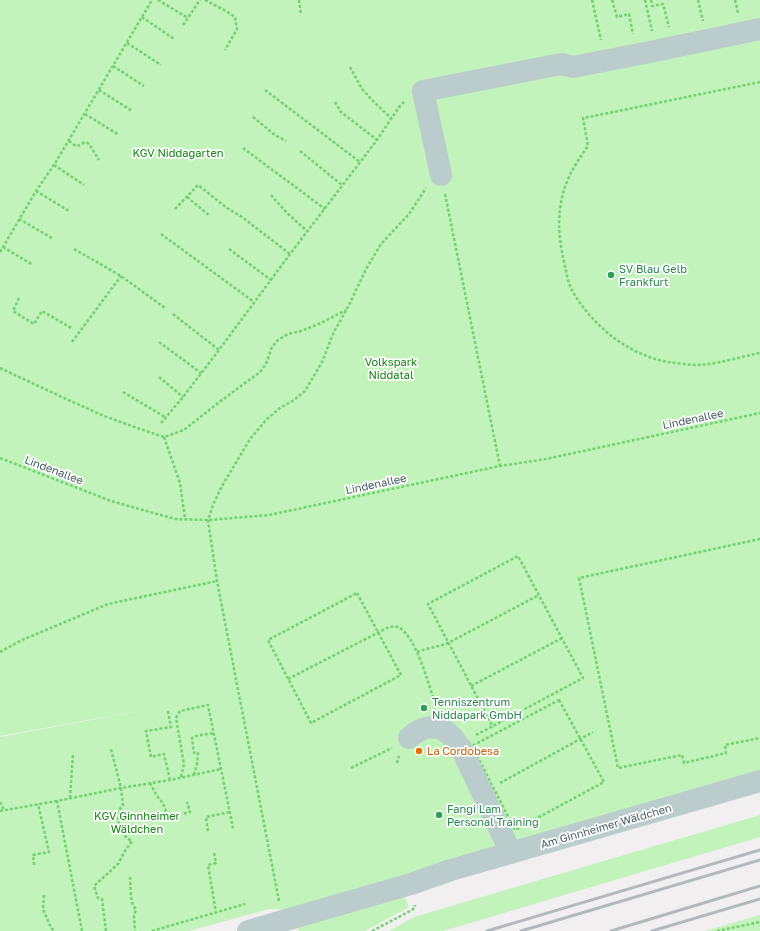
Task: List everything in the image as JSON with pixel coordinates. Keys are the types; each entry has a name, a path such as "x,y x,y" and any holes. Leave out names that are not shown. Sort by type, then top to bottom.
{"street":[{"path":"440,171 424,91 561,64 573,67 760,29"},
{"path":"403,742 423,728 440,728 448,734 461,748 491,787 511,853"},
{"name":"Am Ginnheimer Wäldchen","path":"248,931 411,884 451,870 760,781"}],"path":[{"path":"0,252 36,191 69,141 152,0"},
{"path":"158,0 188,18"},
{"path":"183,25 200,0"},
{"path":"205,0 235,17 237,29 225,50"},
{"path":"299,0 301,15"},
{"path":"592,0 605,60"},
{"path":"612,0 617,17 629,14 656,51"},
{"path":"645,0 656,51"},
{"path":"651,0 652,6 663,4 656,51"},
{"path":"142,17 174,39"},
{"path":"127,43 161,64"},
{"path":"113,66 144,86"},
{"path":"350,67 362,89 391,118"},
{"path":"760,82 583,118 588,146 575,164 567,183 561,203 559,238 562,257 572,291 597,324 612,337 628,347 651,358 666,362 698,365 760,353"},
{"path":"98,90 132,110"},
{"path":"265,90 360,162"},
{"path":"161,423 201,374 307,231 377,140 399,107 413,95 424,91"},
{"path":"335,102 341,112 377,140"},
{"path":"85,114 119,135"},
{"path":"253,117 286,141"},
{"path":"69,141 76,146 86,142 89,144 98,160"},
{"path":"244,148 325,209"},
{"path":"300,151 342,185"},
{"path":"54,165 84,185"},
{"path":"283,920 217,581 208,520 222,486 250,439 267,419 305,391 322,362 333,334 366,269 381,244 409,214 440,171"},
{"path":"440,171 500,466"},
{"path":"175,209 198,185 290,254"},
{"path":"36,191 69,211"},
{"path":"271,195 287,213 307,231"},
{"path":"187,197 210,216"},
{"path":"19,219 52,238"},
{"path":"161,234 254,302"},
{"path":"3,247 33,265"},
{"path":"74,249 120,276 165,308"},
{"path":"230,249 271,280"},
{"path":"72,342 120,276"},
{"path":"19,298 13,311 34,324 42,311 73,329"},
{"path":"0,368 104,416 140,430 164,437 184,430 260,372 266,364 272,347 278,340 288,334 301,331 321,323 346,310"},
{"path":"173,314 219,350"},
{"path":"159,342 201,374"},
{"path":"158,377 183,397"},
{"path":"123,392 166,417"},
{"name":"Lindenallee","path":"0,458 111,500 175,519 208,520 269,515 500,466 546,459 760,413"},
{"path":"164,437 180,483 184,520"},
{"path":"760,539 578,578 618,768 682,755 684,763 726,753 725,745 760,738"},
{"path":"458,745 493,727 583,678 518,556 428,604 493,727"},
{"path":"0,652 22,640 108,604 217,581"},
{"path":"357,593 378,633 401,675 311,723 268,640 357,593"},
{"path":"417,652 448,643 539,595"},
{"path":"288,679 389,627 396,626 407,634 417,652 433,697"},
{"path":"471,686 562,638"},
{"path":"560,700 581,739 604,782 515,830 491,787 472,746 560,700"},
{"path":"181,777 184,764 176,718 180,711 208,705 233,828"},
{"path":"168,711 171,727 146,731 151,756 164,754 170,780"},
{"path":"491,787 593,732"},
{"path":"194,775 198,753 194,753 192,738 214,733"},
{"path":"351,768 403,742"},
{"path":"106,931 102,899 98,898 94,886 118,864 132,842 120,828 118,816 120,809 124,805 111,749"},
{"path":"70,798 73,754"},
{"path":"0,811 170,780 221,769"},
{"path":"150,783 157,796 163,803 168,817 190,812 187,802"},
{"path":"57,800 82,931"},
{"path":"0,802 4,810"},
{"path":"34,865 33,856 49,852 38,804"},
{"path":"208,831 206,817 230,812"},
{"path":"214,853 216,863 208,865 216,912"},
{"path":"130,877 133,907 136,909 134,916 135,931"},
{"path":"44,895 43,909 51,928 54,931"},
{"path":"152,931 245,904"},
{"path":"372,931 412,910"},
{"path":"717,931 760,922"}],"green space":[{"name":"Volkspark Niddatal","path":"0,0 760,0 760,777 290,910 269,909 189,931 0,931 0,737 161,707 0,736"},
{"path":"760,815 760,837 443,931 389,931 414,917"},
{"path":"403,894 409,907 365,931 299,931 297,926"},
{"path":"760,915 760,931 705,931"}],"railway":[{"path":"487,931 760,850"},
{"path":"521,931 760,860"},
{"path":"611,931 760,886"},
{"path":"652,931 760,899"}],"place":[{"name":"SV Blau Gelb Frankfurt","path":"611,275"},
{"name":"Tenniszentrum Niddapark GmbH","path":"424,708"},
{"name":"La Cordobesa","path":"419,751"},
{"name":"Fangi Lam Personal Training","path":"439,815"}],"park label":[{"name":"KGV Niddagarten","path":"178,153"},
{"name":"KGV Ginnheimer Wäldchen","path":"137,822"}]}
